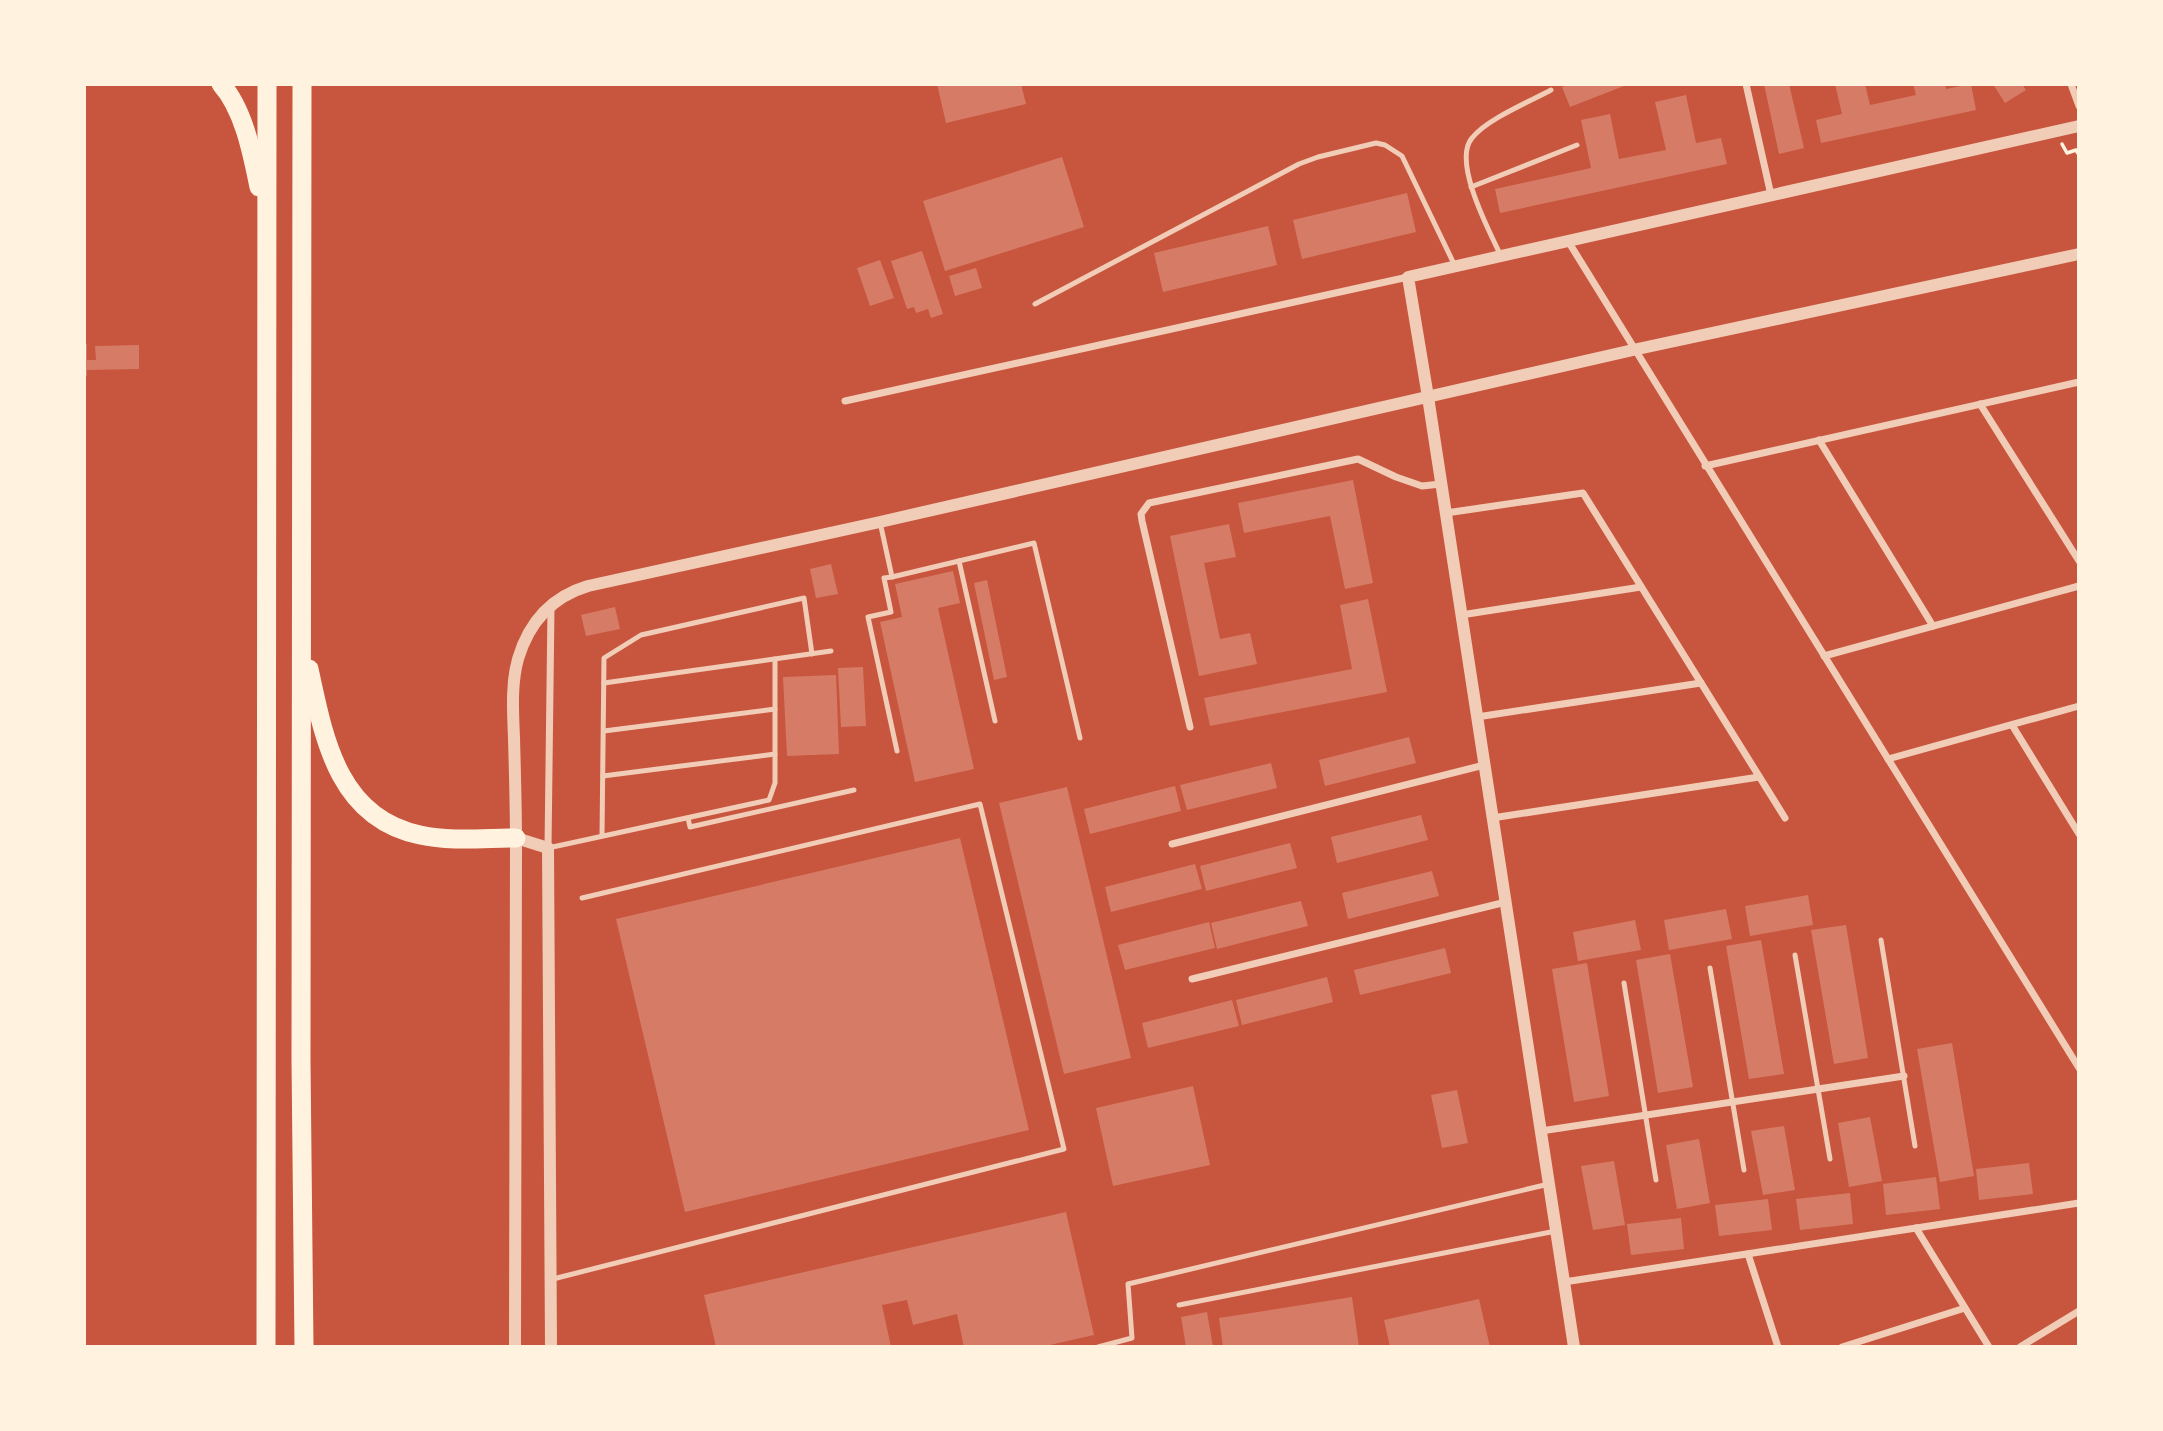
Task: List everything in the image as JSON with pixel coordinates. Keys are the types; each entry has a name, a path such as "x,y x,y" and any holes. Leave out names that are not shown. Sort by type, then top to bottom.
{"highway":[{"path":"221,84 231,98 244,129 267,222"},
{"path":"266,1347 267,84"},
{"path":"302,84 303,1347"},
{"path":"302,634 328,744 343,779 361,804 388,824 420,835 445,838 516,838"}],"street":[{"path":"1746,84 1771,195"},
{"path":"2071,84 2079,106"},
{"path":"845,401 2079,126"},
{"path":"1567,240 2079,1068"},
{"path":"515,1347 516,838 513,692 517,661 527,635 534,622 551,604 587,586 1633,350 2079,254"},
{"path":"1408,277 1574,1347"},
{"path":"1705,466 2079,382"},
{"path":"1980,404 2079,561"},
{"path":"1819,440 1933,626"},
{"path":"1190,727 1142,521 1141,514 1149,503 1358,459 1422,486 1441,484"},
{"path":"1446,513 1583,493 1785,818"},
{"path":"1824,656 2079,586"},
{"path":"1461,615 1641,587"},
{"path":"551,604 548,848 551,1347"},
{"path":"1477,717 1701,683"},
{"path":"1888,759 2079,706"},
{"path":"2012,725 2079,834"},
{"path":"1172,844 1484,765"},
{"path":"1492,818 1759,777"},
{"path":"516,838 548,848"},
{"path":"1192,979 1506,902"},
{"path":"1541,1131 1904,1076"},
{"path":"1564,1282 2079,1203"},
{"path":"1916,1228 1989,1347"},
{"path":"1748,1254 1778,1347"},
{"path":"1842,1347 1965,1308"},
{"path":"2020,1347 2079,1311"}],"lane":[{"path":"1501,256 1483,220 1471,187 1466,160 1469,141 1481,128 1551,90"},
{"path":"1035,304 1299,164 1376,143 1385,145 1402,156 1455,266"},
{"path":"1471,187 1577,145"},
{"path":"880,522 892,577"},
{"path":"897,751 868,617 891,612 884,578 1034,543 1080,738"},
{"path":"959,561 995,721"},
{"path":"603,836 604,658 641,635 804,598 812,654"},
{"path":"604,683 831,651"},
{"path":"548,848 769,800 775,783 775,659"},
{"path":"604,731 775,709"},
{"path":"603,776 775,754"},
{"path":"688,818 690,827 854,790"},
{"path":"551,1279 1064,1149 980,804 582,898"},
{"path":"1881,940 1915,1146"},
{"path":"1795,955 1830,1159"},
{"path":"1710,968 1744,1170"},
{"path":"1624,983 1656,1180"},
{"path":"1098,1347 1132,1338 1128,1284 1549,1184"},
{"path":"1179,1305 1556,1231"}],"building":[{"path":"937,84 1021,84 1026,104 946,123"},
{"path":"1570,84 1629,84 1570,107 1562,87"},
{"path":"1764,84 1789,84 1804,148 1779,154"},
{"path":"1835,84 1865,84 1870,105 1916,95 1913,84 1945,84 1946,89 1971,84 1976,110 1821,143 1816,120 1842,114"},
{"path":"1993,84 2022,84 2026,90 2005,103"},
{"path":"1686,95 1696,143 1721,138 1727,164 1500,213 1495,189 1591,168 1581,120 1610,114 1619,159 1666,150 1655,102"},
{"path":"1062,157 1084,227 945,271 923,201"},
{"path":"1407,193 1416,232 1302,259 1293,220"},
{"path":"1268,226 1277,265 1163,292 1154,253"},
{"path":"922,251 943,314 931,318 928,309 916,313 914,307 907,309 891,261"},
{"path":"880,260 894,298 870,306 857,268"},
{"path":"976,268 982,288 955,296 949,276"},
{"path":"84,344 87,344 87,360 96,360 95,346 139,345 139,369 87,370 87,376 84,376"},
{"path":"1353,480 1373,583 1345,589 1330,516 1244,533 1238,503"},
{"path":"1229,524 1236,557 1204,563 1220,639 1250,633 1257,664 1199,676 1170,536"},
{"path":"831,564 838,594 816,598 810,569"},
{"path":"953,571 960,603 938,608 974,769 915,782 880,622 902,617 895,584"},
{"path":"987,580 1007,677 994,680 974,583"},
{"path":"1368,599 1387,692 1210,726 1204,698 1352,669 1340,605"},
{"path":"615,607 620,629 586,636 581,615"},
{"path":"863,667 866,726 841,727 838,668"},
{"path":"836,675 839,754 787,756 783,677"},
{"path":"1409,737 1416,763 1325,786 1319,760"},
{"path":"1271,763 1277,788 1187,810 1180,785"},
{"path":"1175,786 1181,811 1090,834 1084,809"},
{"path":"1067,787 1131,1058 1064,1074 999,803"},
{"path":"1421,815 1428,840 1337,863 1331,837"},
{"path":"960,838 1029,1130 685,1212 616,919"},
{"path":"1290,843 1297,868 1206,891 1200,866"},
{"path":"1195,864 1202,889 1111,912 1105,887"},
{"path":"1432,871 1439,896 1348,919 1342,893"},
{"path":"1808,895 1813,925 1750,936 1745,906"},
{"path":"1301,901 1308,926 1217,949 1211,923"},
{"path":"1726,909 1732,939 1669,950 1664,920"},
{"path":"1635,920 1641,950 1578,961 1573,932"},
{"path":"1209,922 1215,948 1125,970 1118,945"},
{"path":"1846,925 1868,1058 1834,1064 1811,930"},
{"path":"1761,940 1784,1074 1749,1079 1726,946"},
{"path":"1445,948 1451,973 1360,995 1354,970"},
{"path":"1670,954 1693,1087 1658,1093 1636,960"},
{"path":"1587,963 1609,1096 1574,1102 1552,969"},
{"path":"1327,977 1333,1002 1242,1025 1236,1000"},
{"path":"1232,1000 1239,1026 1148,1048 1142,1023"},
{"path":"1952,1043 1974,1176 1940,1182 1917,1049"},
{"path":"1193,1086 1210,1165 1113,1186 1096,1108"},
{"path":"1457,1090 1468,1143 1442,1148 1431,1095"},
{"path":"1870,1117 1882,1181 1849,1187 1838,1123"},
{"path":"1784,1126 1795,1190 1763,1195 1751,1131"},
{"path":"1699,1139 1710,1203 1677,1209 1666,1145"},
{"path":"1614,1161 1625,1225 1593,1230 1581,1166"},
{"path":"2029,1163 2033,1194 1979,1200 1976,1169"},
{"path":"1936,1177 1940,1209 1886,1215 1883,1184"},
{"path":"1850,1193 1853,1224 1800,1230 1796,1199"},
{"path":"1768,1199 1772,1230 1719,1236 1715,1205"},
{"path":"1066,1212 1094,1335 1041,1347 964,1347 957,1314 913,1325 907,1300 882,1305 891,1347 716,1347 704,1295"},
{"path":"1681,1218 1684,1249 1631,1255 1627,1224"},
{"path":"1352,1297 1359,1347 1223,1347 1219,1318"},
{"path":"1479,1299 1490,1347 1390,1347 1384,1320"},
{"path":"1207,1312 1213,1347 1186,1347 1181,1317"}]}
